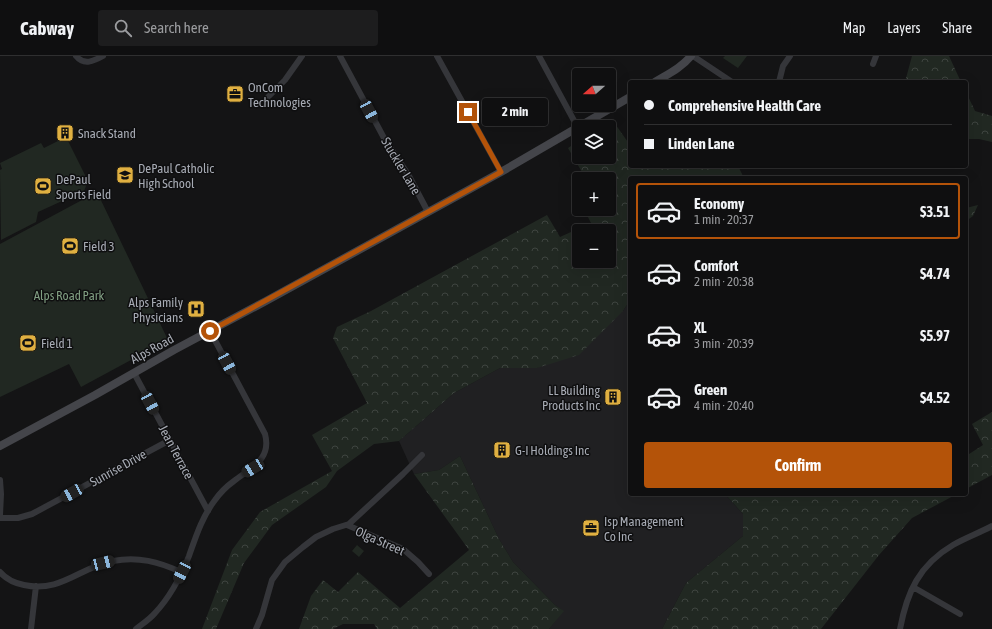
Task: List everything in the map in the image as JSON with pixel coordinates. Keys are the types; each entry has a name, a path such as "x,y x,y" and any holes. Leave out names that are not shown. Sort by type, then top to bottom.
{"main road":[{"path":"658,80 681,67 692,56"},
{"name":"Alps Road","path":"591,120 628,97"},
{"name":"Alps Road","path":"0,446 501,172 572,131"}],"street":[{"path":"76,56 81,61 90,62 103,56"},
{"path":"266,99 285,80 302,56"},
{"name":"Stuckler Lane","path":"340,56 384,138 409,176 428,212"},
{"path":"437,56 501,172"},
{"path":"539,56 574,120"},
{"path":"692,56 729,80"},
{"path":"780,80 783,66 790,56"},
{"path":"873,64 876,56"},
{"path":"136,629 155,613 170,593 182,572 198,531 208,511 217,498 226,488 253,468 264,455 267,442 263,428 210,331"},
{"name":"Jean Terrace","path":"134,373 208,511"},
{"name":"Sunrise Drive","path":"0,518 18,518 32,514 170,440"},
{"path":"256,629 262,615 272,580 285,562 316,537 332,530 347,526 353,522 422,455"},
{"path":"0,480 0,515"},
{"name":"Olga Street","path":"347,526 403,549 429,574"},
{"path":"900,629 905,605 913,587 927,566 944,551 992,526"},
{"path":"0,572 11,581 36,586 55,585 103,563 124,559 152,561 182,572"},
{"path":"31,629 36,586"},
{"path":"913,587 960,614"}],"shaded area":[{"path":"628,303 628,496 727,496 743,514 743,536 686,583 662,629 549,629 563,611 555,605 513,562 499,539 460,456 439,470 414,474 399,441 454,393 500,368 537,368 623,311"}],"green space":[{"path":"725,56 747,56 738,68 723,58"},
{"path":"912,56 949,56 960,80 906,80"},
{"path":"968,96 975,111 992,116 992,142 979,139 968,139"},
{"path":"616,125 628,142 628,168 739,168 743,176 628,176 628,303 623,311 579,355 537,368 500,368 454,393 399,441 374,444 337,471 326,487 272,525 244,563 216,629 202,629 232,550 260,512 332,471 312,435 367,403 333,338 337,327 371,311 547,215 560,237 572,232 572,268 616,268 616,224 589,224 591,223 588,216 616,216 616,172 582,172 577,164 616,164"},
{"name":"DePaul Sports Field","path":"66,137 88,181 84,191 38,212 36,222 1,240 0,170 2,169 0,163 41,143 44,148"},
{"path":"572,145 572,155 568,148"},
{"name":"Alps Road Park","path":"97,192 168,340 81,387 69,364 0,397 0,244"},
{"path":"978,205 973,216 968,220 968,208"},
{"path":"992,412 992,475 968,488 968,455 983,445 972,424"},
{"path":"460,456 499,539 513,562 555,605 564,611 549,629 377,629 374,624 343,624 333,629 299,629 311,596 323,580 338,592 358,572 400,608 469,550 414,474 439,470"},
{"path":"727,496 953,496 912,518 879,555 821,629 662,629 686,583 743,536 743,514"},
{"path":"357,545 364,551 359,557 352,551"}],"place":[{"name":"OnCom Technologies","path":"235,94"},
{"name":"Snack Stand","path":"65,133"},
{"name":"DePaul Catholic High School","path":"125,175"},
{"name":"DePaul Sports Field","path":"43,186"},
{"name":"Field 3","path":"70,246"},
{"name":"Alps Family Physicians","path":"196,309"},
{"name":"Field 1","path":"28,343"},
{"name":"LL Building Products Inc","path":"613,397"},
{"name":"G-I Holdings Inc","path":"502,450"},
{"name":"Isp Management Co Inc","path":"591,528"}],"route":[{"path":"210,331 501,172 468,112"}]}
